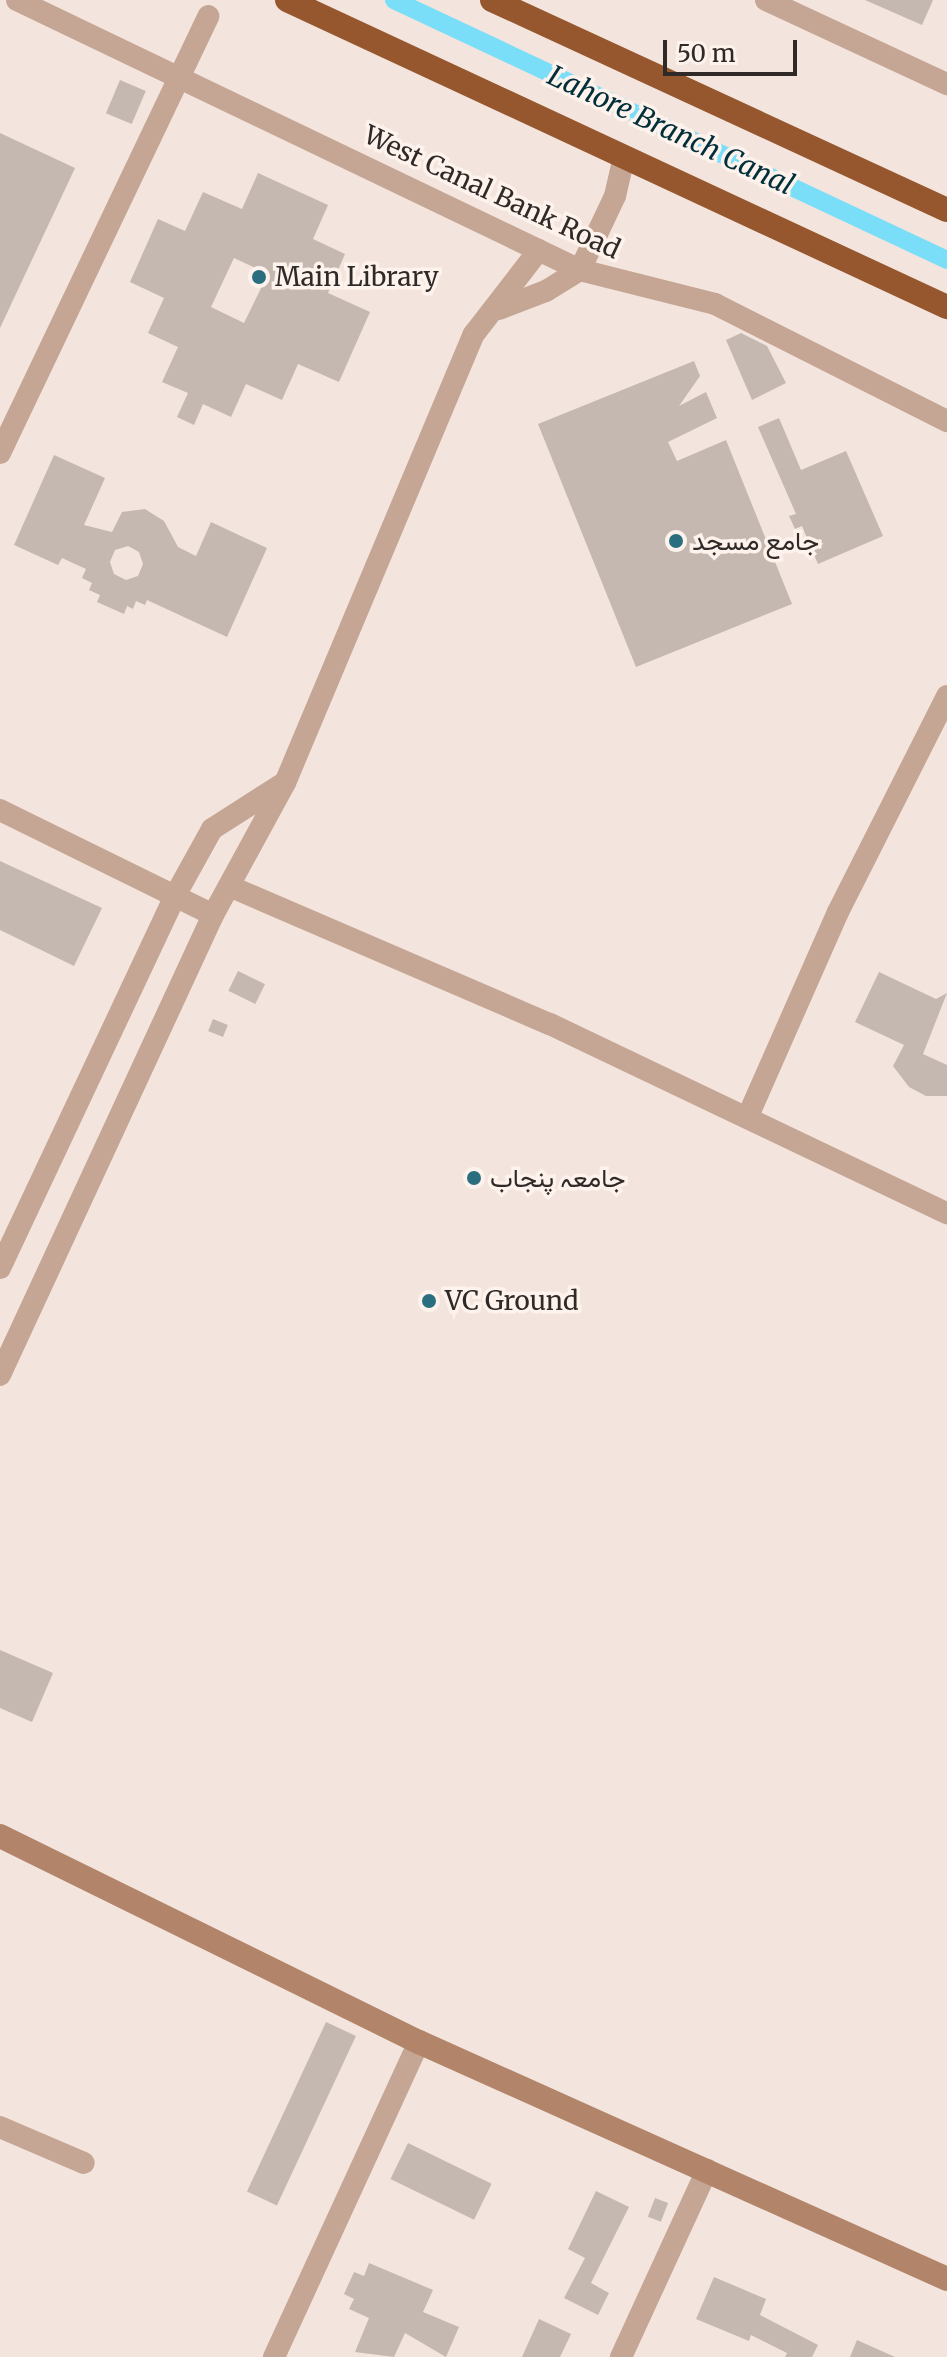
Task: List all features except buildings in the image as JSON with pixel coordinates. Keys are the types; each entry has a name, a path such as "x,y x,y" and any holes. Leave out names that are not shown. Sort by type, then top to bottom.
{"highway":[{"path":"287,0 947,307"},
{"path":"492,0 947,210"}],"street":[{"name":"West Canal Bank Road","path":"17,0 580,270 737,313 947,421"},
{"path":"766,0 947,84"},
{"path":"0,453 208,16"},
{"path":"499,309 546,291 580,270 615,196 624,157"},
{"path":"0,1375 213,915 285,783 474,334 499,309 539,250"},
{"path":"748,1116 845,897 947,696"},
{"path":"0,1268 176,894 212,829 285,783"},
{"path":"0,810 176,894 213,915"},
{"path":"229,886 550,1024 947,1213"},
{"path":"0,1836 419,2042 947,2279"},
{"path":"274,2357 419,2042"},
{"path":"0,2127 84,2163"},
{"path":"621,2357 707,2170"}],"waterway":[{"name":"Lahore Branch Canal","path":"394,0 947,260"}],"place":[{"name":"Main Library","path":"259,277"},
{"name":"جامع مسجد","path":"676,541"},
{"name":"جامعہ پنجاب","path":"474,1178"},
{"name":"VC Ground","path":"429,1301"}]}
